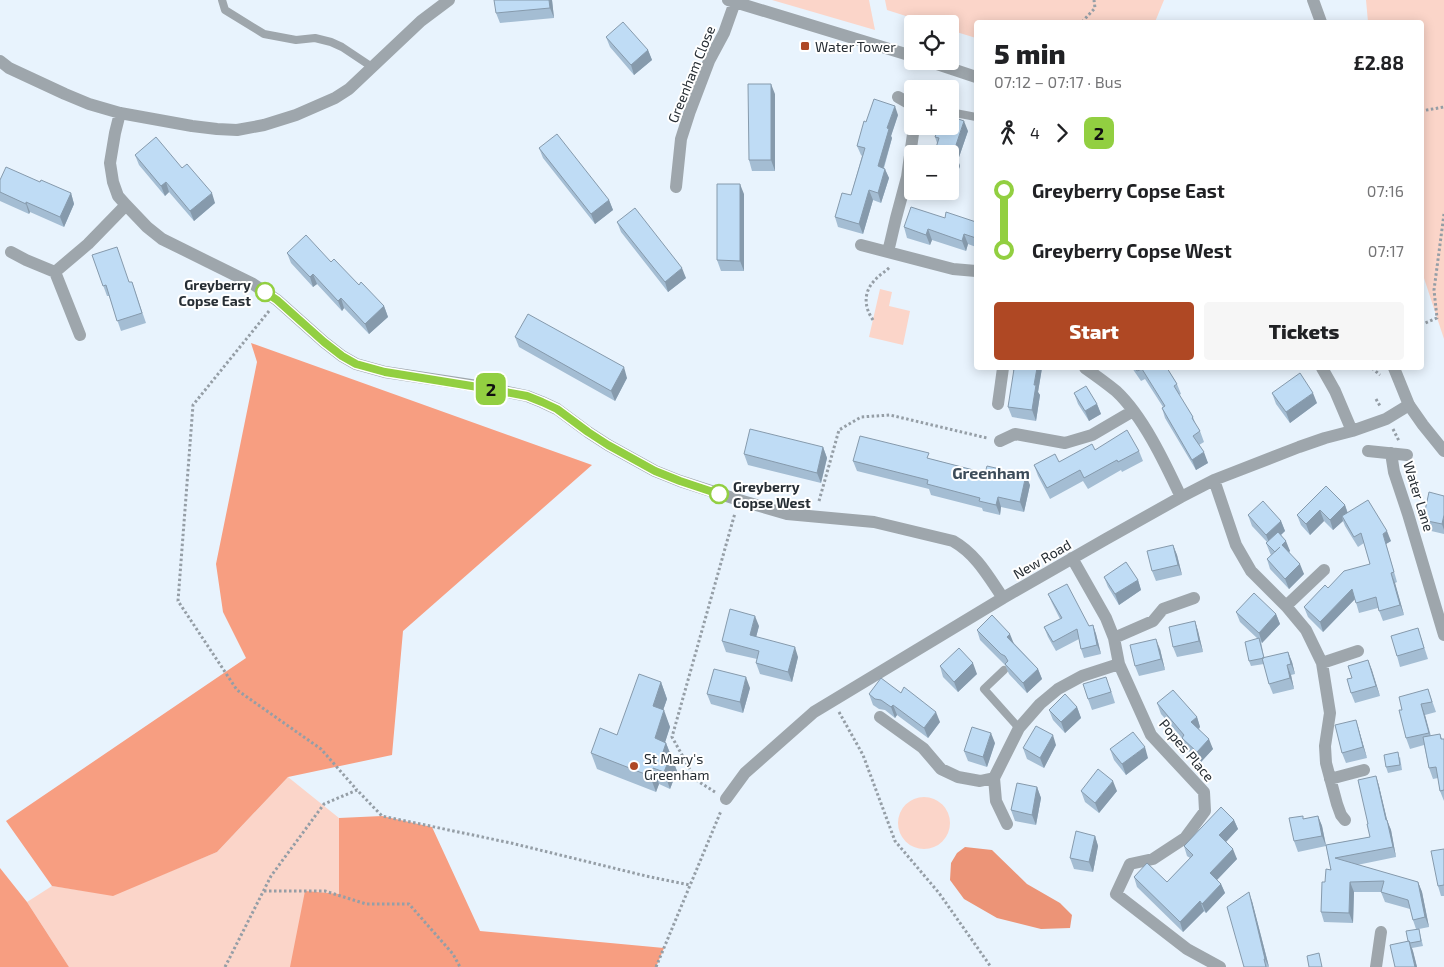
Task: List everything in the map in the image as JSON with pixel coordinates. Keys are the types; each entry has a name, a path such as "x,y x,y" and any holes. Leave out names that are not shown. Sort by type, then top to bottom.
{"street":[{"path":"0,61 9,68 89,104 120,113 217,130 237,130 264,125 296,115 335,98 349,89 421,21 449,0"},
{"path":"1313,0 1320,20"},
{"path":"732,1 904,54"},
{"name":"Greenham Close","path":"676,187 682,139 690,111 709,61 724,33 732,1"},
{"path":"957,70 974,75"},
{"path":"898,97 904,100"},
{"path":"120,113 110,164 118,196 126,205 147,227 162,239 253,284 277,300 324,342 356,364 385,372 527,396 557,409 608,445 655,471 739,500 787,514 874,522 953,541 964,547 978,561 1003,598"},
{"path":"894,254 896,218 907,177 913,135"},
{"path":"55,272 88,244 126,205"},
{"path":"861,245 953,269 974,270"},
{"path":"11,252 55,272 80,335"},
{"path":"998,404 1004,370"},
{"path":"1088,370 1116,391 1133,411 1162,458 1181,497"},
{"path":"1323,370 1335,391 1352,431"},
{"path":"1395,370 1409,405 1423,426 1444,451"},
{"name":"New Road","path":"726,799 746,773 814,712 1072,558 1214,480 1299,446 1386,419 1409,405"},
{"path":"1000,441 1015,434 1065,443 1092,435 1133,411"},
{"name":"Water Lane","path":"1368,451 1407,455"},
{"name":"Water Lane","path":"1391,453 1394,472 1411,522 1444,635"},
{"path":"1214,480 1236,545 1251,571 1286,606 1306,630 1322,663 1330,713 1325,746 1326,763 1337,804 1345,820"},
{"name":"Popes Place","path":"1072,558 1106,618 1114,638 1118,664 1151,735 1204,792 1205,811 1186,838 1153,859 1130,864 1116,894 1187,949 1220,967"},
{"path":"1286,606 1324,570"},
{"path":"1114,638 1153,621 1163,609 1194,598"},
{"path":"1322,663 1358,651"},
{"path":"1007,824 996,801 994,778 1019,728 1040,704 1058,689 1082,676 1118,664"},
{"path":"880,717 923,748 941,769 958,777 980,782 994,778"},
{"path":"1330,779 1364,770"},
{"path":"1376,967 1382,932"}],"lane":[{"path":"215,0 225,10 264,34 296,40 315,38 331,42 372,67"},
{"path":"222,0 225,10"},
{"path":"959,114 974,117"},
{"path":"1004,670 984,688 1019,728"}],"path":[{"path":"1084,20 1095,8 1094,0"},
{"path":"1424,110 1444,107"},
{"path":"1424,324 1437,318 1434,290 1444,214"},
{"path":"873,320 866,306 869,288 874,280 884,273 894,254"},
{"path":"277,300 193,405 178,601 237,690 321,749 382,816 511,843 690,885"},
{"path":"1374,370 1380,375"},
{"path":"819,501 839,430 861,416 890,415 1000,441"},
{"path":"1398,438 1408,442"},
{"path":"656,967 726,799 696,780 672,737 736,510"},
{"path":"832,701 864,755 895,841 939,893 991,967"},
{"path":"225,967 272,876 324,804 357,790"},
{"path":"264,891 325,891 366,904 409,904 453,954 460,967"}],"shaded area":[{"path":"772,0 869,0 875,30"},
{"path":"885,0 1164,0 1156,20 974,20 974,37 959,33 959,15 904,15 887,10"},
{"path":"1366,0 1444,0 1444,339 1424,278 1424,20 1368,20"},
{"path":"880,289 892,292 889,306 910,311 903,345 869,337"},
{"path":"251,343 592,465 403,631 392,755 288,777 217,852 113,896 52,886 6,821 246,658 223,612 216,564 257,362"},
{"path":"288,777 339,818 339,895 298,967 69,967 27,902 52,886 113,895 217,852"},
{"path":"924,797 938,801 946,809 950,823 946,837 938,845 924,849 910,845 902,837 898,823 902,809 910,801"},
{"path":"382,816 432,827 480,931 664,948 656,967 290,967 305,891 339,894 339,818"},
{"path":"965,847 992,850 1027,884 1060,903 1072,915 1070,928 1041,929 997,918 964,899 950,880 951,863 957,853"},
{"path":"0,868 27,902 69,967 0,967"}],"building":[{"path":"494,0 549,0 550,8 496,13"},
{"path":"623,22 648,50 631,65 606,37"},
{"path":"748,84 771,84 771,160 749,160"},
{"path":"874,99 895,106 887,128 889,129 878,166 885,169 878,193 869,190 859,224 835,217 842,193 851,195 865,148 857,146 864,121 866,122"},
{"path":"959,119 964,121 956,145 937,145 939,138 935,137 936,135 959,135"},
{"path":"557,134 609,200 591,214 539,148"},
{"path":"156,137 182,168 187,164 212,193 190,211 166,182 161,186 135,155"},
{"path":"6,167 71,193 60,217 0,192 0,180"},
{"path":"717,184 740,184 740,261 717,260"},
{"path":"911,207 945,218 946,212 974,221 974,237 964,234 962,241 928,229 926,235 904,227"},
{"path":"635,208 682,268 665,282 617,222"},
{"path":"306,235 331,262 334,259 359,285 361,282 384,306 365,324 341,298 338,301 313,274 310,277 287,253"},
{"path":"117,247 129,282 132,282 142,313 117,321 106,285 103,286 92,255"},
{"path":"528,314 624,367 611,391 515,337"},
{"path":"1014,370 1037,370 1032,410 1008,407"},
{"path":"1143,370 1168,370 1177,384 1174,386 1200,431 1193,436 1204,452 1192,460 1162,408 1165,406"},
{"path":"1300,373 1313,393 1286,412 1272,393"},
{"path":"1086,386 1097,404 1085,411 1074,393"},
{"path":"750,429 823,447 817,473 744,454"},
{"path":"1127,430 1139,451 1118,462 1117,460 1084,478 1080,470 1047,488 1034,465 1055,454 1059,462 1092,444 1095,450"},
{"path":"860,436 929,453 927,458 985,473 987,466 1026,475 1020,502 998,497 996,505 979,501 980,498 927,484 928,480 853,461"},
{"path":"1326,486 1345,505 1330,520 1320,510 1306,524 1297,515"},
{"path":"1429,492 1444,496 1442,524 1423,520"},
{"path":"1368,500 1387,531 1383,534 1394,572 1391,573 1400,605 1379,611 1376,597 1356,603 1352,589 1320,622 1304,607 1325,585 1328,588 1344,571 1370,564 1361,533 1354,537 1342,516"},
{"path":"1263,501 1281,521 1266,535 1248,515"},
{"path":"1278,532 1286,541 1282,545 1300,564 1285,579 1267,559 1275,552 1266,543"},
{"path":"1173,545 1178,565 1152,571 1147,551"},
{"path":"1126,562 1138,580 1115,594 1104,577"},
{"path":"1067,584 1089,626 1093,625 1097,645 1081,649 1077,629 1053,642 1044,627 1062,618 1048,594"},
{"path":"1254,593 1276,614 1259,633 1236,612"},
{"path":"730,609 755,616 750,635 795,647 788,672 756,663 759,651 722,641"},
{"path":"992,615 1010,634 1007,637 1038,669 1023,683 1005,664 1008,661 1005,656 977,630"},
{"path":"1195,621 1199,641 1173,647 1169,627"},
{"path":"1418,628 1424,648 1397,656 1391,636"},
{"path":"1259,638 1264,658 1249,661 1245,642"},
{"path":"1156,639 1161,659 1135,666 1130,645"},
{"path":"959,648 973,663 954,682 940,666"},
{"path":"1288,652 1291,664 1287,665 1290,678 1269,684 1262,658"},
{"path":"1368,660 1376,686 1351,693 1347,679 1352,678 1348,666"},
{"path":"714,669 746,677 740,702 707,694"},
{"path":"639,674 661,682 653,706 664,710 655,738 666,743 663,752 671,755 664,772 653,768 650,776 591,753 600,728 617,735"},
{"path":"1106,677 1111,692 1088,699 1083,684"},
{"path":"881,678 901,693 904,687 936,712 924,728 893,705 891,707 869,694"},
{"path":"1428,689 1432,702 1421,704 1429,733 1406,738 1399,710 1402,710 1399,697"},
{"path":"1173,690 1197,717 1191,722 1209,739 1197,752 1182,738 1184,735 1157,703"},
{"path":"1065,694 1077,707 1061,722 1049,710"},
{"path":"1356,720 1363,747 1342,753 1335,725"},
{"path":"1036,726 1053,735 1040,758 1023,748"},
{"path":"972,727 991,733 983,757 964,751"},
{"path":"1133,732 1145,747 1122,764 1110,749"},
{"path":"1440,734 1441,739 1444,739 1444,790 1440,791 1436,767 1429,768 1423,737"},
{"path":"1398,752 1400,765 1386,767 1384,755"},
{"path":"1098,769 1113,781 1095,803 1081,791"},
{"path":"1376,776 1393,847 1335,858 1418,882 1425,917 1413,920 1408,900 1381,892 1384,881 1350,882 1349,913 1321,912 1322,882 1325,882 1326,869 1331,870 1326,845 1370,837 1358,780"},
{"path":"1017,783 1037,787 1032,815 1011,810"},
{"path":"1221,807 1234,820 1219,835 1233,849 1210,873 1221,884 1202,904 1200,901 1180,922 1134,877 1147,863 1167,882 1193,855 1184,846"},
{"path":"1303,816 1303,819 1318,816 1322,836 1294,841 1289,818"},
{"path":"1076,831 1095,836 1089,862 1070,858"},
{"path":"1444,849 1444,885 1438,886 1431,851"},
{"path":"1249,892 1266,967 1244,967 1227,907"},
{"path":"1419,929 1421,941 1410,943 1406,931"},
{"path":"1409,941 1415,967 1395,967 1390,945"},
{"path":"1319,953 1322,967 1309,967 1307,956"}],"bus line":[{"name":"2","path":"265,292 277,300 324,342 356,364 385,372 527,396 557,409 608,445 655,471 719,494"}],"place":[{"name":"Water Tower","path":"805,46"},
{"name":"Greyberry Copse East","path":"265,292"},
{"name":"Greyberry Copse West","path":"719,494"},
{"name":"St Mary's Greenham","path":"634,766"}],"district":[{"name":"Greenham","path":"991,472"}]}
